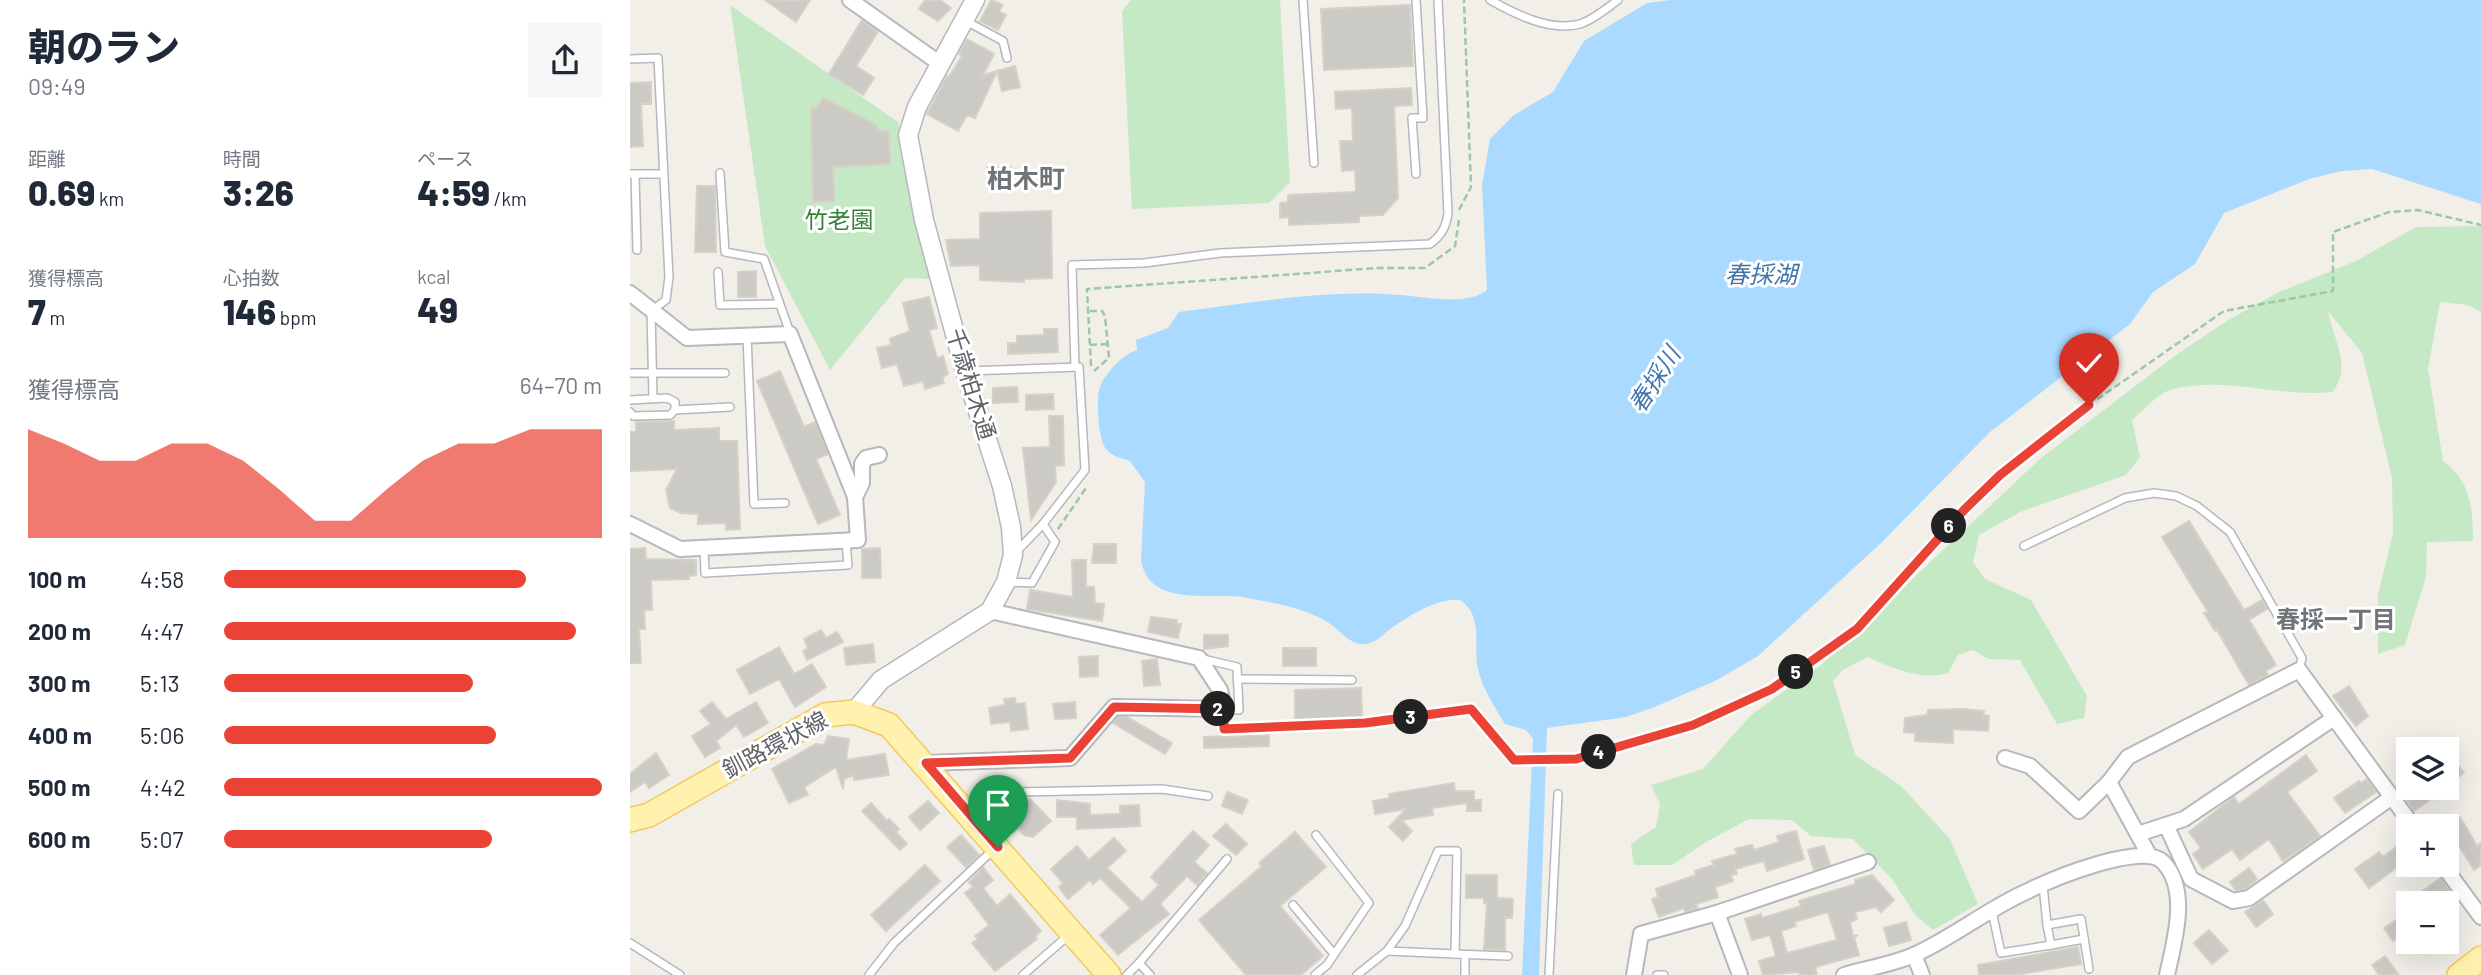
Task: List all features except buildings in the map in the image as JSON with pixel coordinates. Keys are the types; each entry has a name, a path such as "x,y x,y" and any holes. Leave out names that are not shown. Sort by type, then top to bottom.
{"main road":[{"name":"釧路環状線","path":"630,820 649,815 825,715 854,712 890,725 1109,975"}],"street":[{"path":"850,0 939,63"},
{"name":"千歳柏木通","path":"854,712 881,680 990,611 1006,582 1013,555 1011,527 1002,486 965,371 924,220 908,135 917,107 975,0"},
{"path":"630,293 687,338 790,334 855,497 858,540 680,549 630,524"},
{"path":"855,497 862,483 862,464 866,458 879,455"},
{"path":"926,763 1070,758 1114,707 1224,709 1220,690 1199,658 990,611"},
{"path":"2005,758 2030,766 2079,811 2109,782 2127,757 2299,670 2404,814"},
{"path":"2138,834 2184,819 2334,718"},
{"path":"2109,782 2148,853"},
{"path":"2166,825 2191,879 2233,901 2249,898 2392,797"},
{"path":"1844,975 1914,955 2043,884 2132,854 2148,853 2162,860 2174,878 2178,901 2167,975"},
{"path":"1634,975 1641,934 1717,913 1868,862"},
{"path":"2452,877 2481,917"},
{"path":"1717,913 1740,975"},
{"path":"1914,955 1922,975"}],"lane":[{"path":"1303,0 1314,163"},
{"path":"1416,0 1423,118 1412,118 1416,174"},
{"path":"1075,367 1072,265 1144,263 1220,253 1430,244 1439,238 1446,227 1448,213 1438,0"},
{"path":"1490,0 1536,21 1561,25 1581,24 1618,0"},
{"path":"964,19 1003,41 1007,58"},
{"path":"630,59 658,58 662,174 670,277 666,300 651,311 653,398"},
{"path":"720,173 725,252 764,259 790,334"},
{"path":"638,250 633,174 662,174"},
{"path":"718,272 720,305 779,304"},
{"path":"747,337 754,504 785,503"},
{"path":"965,371 1079,367 1085,470 1043,524 1013,555"},
{"path":"630,373 725,373"},
{"path":"630,400 667,398 675,402 675,410"},
{"path":"630,412 634,416 670,415 675,410 730,407"},
{"path":"2024,546 2125,498 2154,493 2176,496 2197,506 2230,532 2302,658 2299,670"},
{"path":"1006,582 1032,583 1055,542 1043,524"},
{"path":"704,548 705,573 848,565 846,540"},
{"path":"1199,658 1237,667 1239,710 1224,709"},
{"path":"1237,679 1352,680"},
{"path":"977,824 1019,792 1162,789 1208,796"},
{"path":"1549,975 1558,794"},
{"path":"1315,975 1334,954 1369,902 1316,835"},
{"path":"869,975 894,943 998,847"},
{"path":"1357,975 1387,951 1405,926 1438,851 1457,851 1455,954"},
{"path":"1127,975 1227,859"},
{"path":"2043,884 2051,945"},
{"path":"1293,905 1334,954"},
{"path":"1992,911 2001,953 2084,939"},
{"path":"2047,925 2081,919 2089,969"},
{"path":"1023,975 1072,932"},
{"path":"630,943 680,975"},
{"path":"1387,951 1507,956"},
{"path":"1465,955 1465,975"},
{"path":"1139,963 1150,975"},
{"path":"1657,975 1664,975"}],"path":[{"path":"1088,312 1102,311 1105,316 1109,358 1092,371 1090,345 1088,312 1087,289 1378,268 1425,268 1436,263 1455,246 1459,233 1458,211 1471,187 1464,0"},
{"path":"1224,709 1224,729 1365,723 1471,709 1514,760 1576,759 1693,725 1772,689 1857,629 1964,510 2000,475 2089,405 2224,311 2333,291 2333,232 2389,212 2418,210 2481,225"},
{"path":"1090,345 1108,344"},
{"path":"1052,537 1089,485"}],"green space":[{"path":"1131,0 1280,0 1290,182 1269,203 1132,209 1122,11"},
{"name":"竹老園","path":"730,5 898,122 930,279 905,278 830,370 765,246"},
{"path":"2481,226 2481,312 2468,305 2440,302 2428,369 2443,461 2460,478 2469,496 2473,541 2427,542 2426,577 2405,645 2378,654 2378,595 2393,533 2392,478 2362,353 2328,311 2341,363 2338,383 2332,392 2292,392 2211,385 2190,386 2165,392 2132,420 2140,457 2126,475 2020,512 1979,535 1973,562 1985,579 2031,600 2087,696 2084,718 2057,724 2020,660 1989,659 1973,650 1958,655 1948,673 1917,674 1867,657 1843,670 1833,681 1855,755 1901,786 1950,839 1978,904 1933,930 1916,916 1892,879 1853,839 1811,836 1792,820 1749,819 1706,842 1672,865 1634,865 1631,844 1656,827 1660,804 1651,785 1703,769 1752,714 1820,666 2041,458 2176,355 2230,319 2279,292 2356,261 2416,227"}],"water":[{"name":"春採湖","path":"1671,0 2481,0 2481,204 2372,169 2342,171 2309,179 2224,213 2195,264 2153,292 2130,324 1990,432 1880,544 1758,656 1715,681 1626,717 1547,728 1539,975 1522,975 1533,739 1526,730 1505,724 1487,693 1477,663 1475,624 1468,607 1460,600 1435,604 1393,627 1374,642 1358,644 1322,619 1289,607 1239,596 1176,594 1153,584 1141,560 1145,482 1130,461 1111,454 1103,444 1098,417 1099,390 1116,364 1137,350 1136,340 1168,328 1179,312 1343,294 1456,299 1468,298 1487,290 1482,185 1490,139 1514,115 1553,92 1584,41 1647,3"}],"district":[{"name":"柏木町","path":"1026,179"},
{"name":"春採一丁目","path":"2336,620"}],"route":[{"path":"998,847 926,763 1070,758 1114,707 1224,709 1224,729 1365,723 1471,709 1514,760 1576,759 1693,725 1772,689 1857,629 1964,510 2000,475 2089,405"}],"water label":[{"name":"春採川","path":"1655,380"}]}
